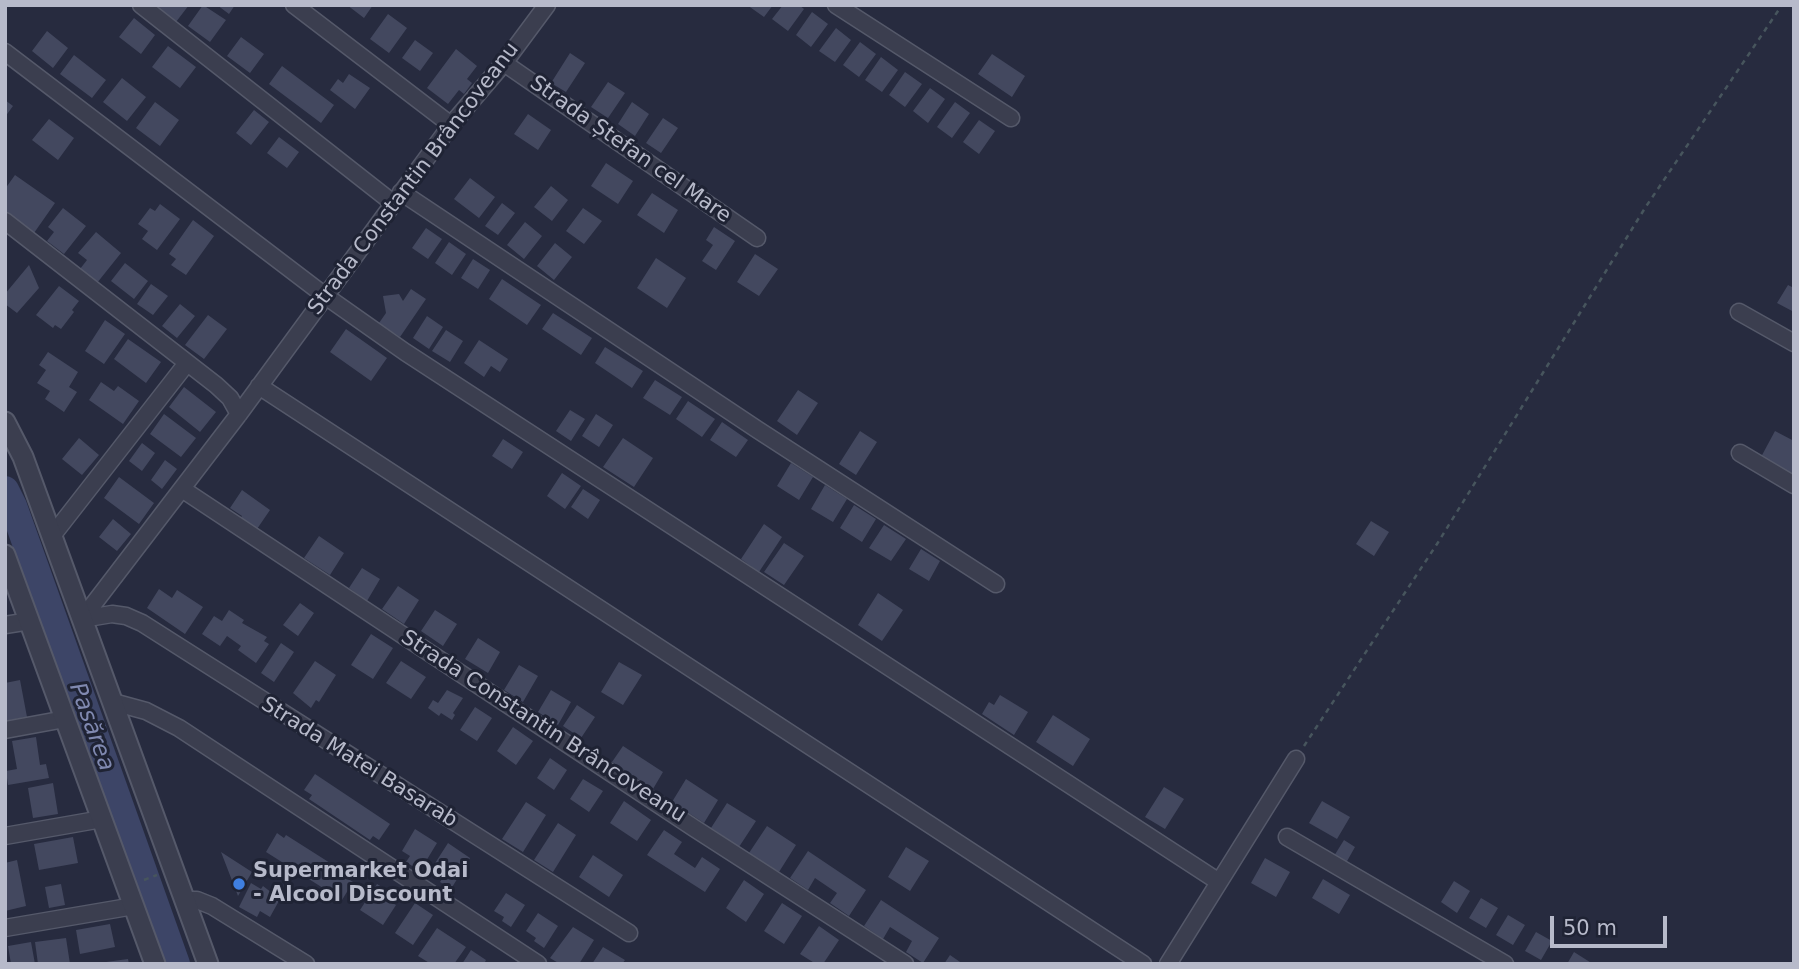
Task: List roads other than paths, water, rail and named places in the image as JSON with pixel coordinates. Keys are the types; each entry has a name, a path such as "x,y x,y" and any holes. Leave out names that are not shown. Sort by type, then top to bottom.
{"street":[{"path":"141,5 397,198 996,584"},
{"path":"294,5 451,125"},
{"name":"Strada Constantin Brâncoveanu","path":"82,620 239,414 451,125 504,62 546,5"},
{"path":"836,5 1011,118"},
{"path":"5,52 324,295 499,415 1219,882"},
{"name":"Strada Ștefan cel Mare","path":"504,62 757,238"},
{"path":"5,221 230,398 239,414"},
{"path":"1739,312 1794,343"},
{"path":"52,536 187,363"},
{"path":"259,386 1143,964"},
{"path":"5,422 23,457 208,964"},
{"path":"1740,453 1794,485"},
{"name":"Strada Constantin Brâncoveanu","path":"182,489 905,964"},
{"path":"7,562 155,964"},
{"name":"Strada Matei Basarab","path":"82,620 112,614 126,616 142,623 629,933"},
{"path":"5,625 30,621"},
{"path":"113,702 146,711 179,728 538,964"},
{"path":"5,730 65,719"},
{"path":"1168,964 1296,759"},
{"path":"5,836 102,819"},
{"path":"1287,837 1505,964"},
{"path":"185,900 198,900 212,906 306,964"},
{"path":"5,928 134,906"}],"waterway":[{"name":"Pasărea","path":"5,490 176,964"}],"place":[{"name":"Supermarket Odai - Alcool Discount","path":"239,884"}]}
